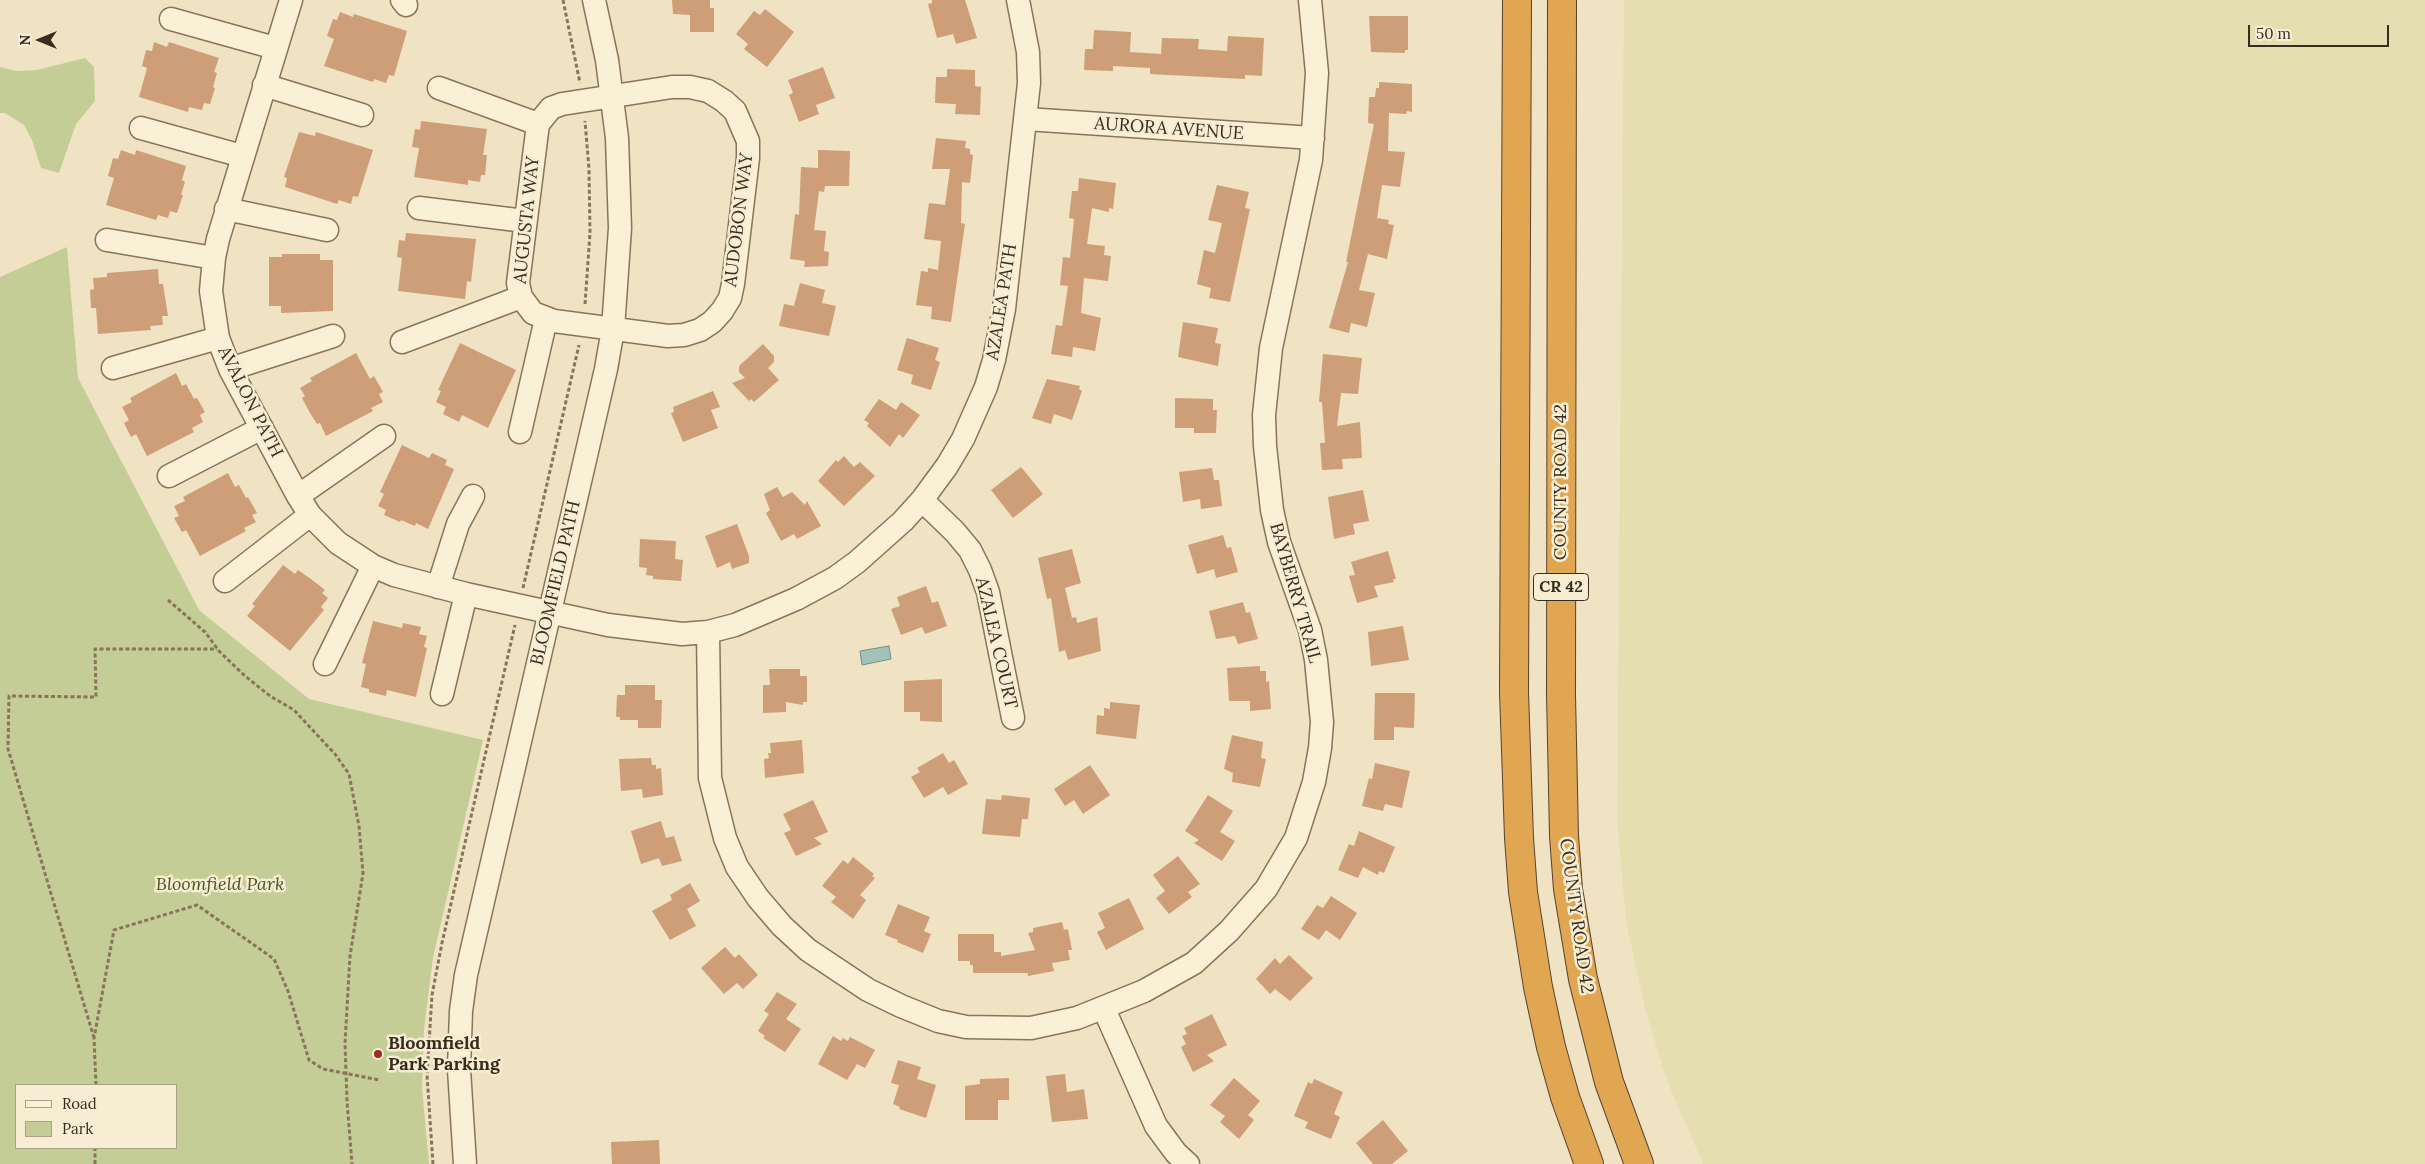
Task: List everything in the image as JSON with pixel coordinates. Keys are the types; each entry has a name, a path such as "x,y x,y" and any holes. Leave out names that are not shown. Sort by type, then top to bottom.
{"highway":[{"name":"CR 42","path":"1517,0 1514,702 1519,838 1528,928 1541,1004 1565,1097 1589,1164"},
{"name":"COUNTY ROAD 42","path":"1562,0 1561,695 1564,836 1568,889 1583,979 1609,1082 1639,1164"}],"street":[{"name":"AVALON PATH","path":"291,0 226,209 214,258 211,291 218,338 230,368 298,496 310,515 338,544 373,566 394,575 466,594 550,611"},
{"name":"BLOOMFIELD PATH","path":"466,1164 459,1070 464,993 475,933 606,369 613,329 620,228 618,138 613,96 594,0"},
{"name":"AZALEA PATH","path":"550,611 608,625 650,632 682,634 708,632 734,625 768,612 835,578 881,542 922,500 947,466 963,439 986,387 994,360 1004,309 1029,83 1028,52 1018,0"},
{"name":"BAYBERRY TRAIL","path":"708,632 710,778 717,809 737,866 758,898 782,926 808,950 868,990 938,1021 966,1027 1031,1028 1078,1018 1104,1009 1152,987 1194,962 1249,909 1266,889 1296,838 1314,782 1322,722 1320,690 1310,630 1285,560 1272,510 1265,446 1264,415 1271,348 1304,198 1313,138 1316,74 1310,0"},
{"path":"171,19 275,48"},
{"path":"264,85 362,115"},
{"name":"AUDOBON WAY","path":"613,96 672,87 690,87 708,91 724,101 734,111 748,141 748,158 733,284 730,298 722,311 712,322 700,330 684,335 643,334 613,329"},
{"path":"439,88 538,124 551,108 562,104 613,96"},
{"name":"AURORA AVENUE","path":"1026,119 1313,138"},
{"name":"AUGUSTA WAY","path":"538,124 519,269 521,297 532,313 546,319 613,329"},
{"path":"140,128 242,156"},
{"path":"419,208 525,222"},
{"path":"226,209 327,230"},
{"path":"106,240 214,258"},
{"path":"402,342 521,297"},
{"path":"520,432 546,319"},
{"path":"230,368 333,336"},
{"path":"113,368 218,338"},
{"path":"169,476 262,428"},
{"path":"298,496 384,436"},
{"path":"438,587 456,529 473,496"},
{"name":"AZALEA COURT","path":"922,500 955,532 970,550 980,570 988,592 1013,718"},
{"path":"225,581 310,515"},
{"path":"325,664 373,566"},
{"path":"442,694 466,594"},
{"path":"1104,1009 1156,1126 1176,1153 1188,1164"}],"path":[{"path":"168,600 205,632 217,649 270,696 294,710 335,754 349,774 359,826 363,873 350,956 345,1043 352,1164"},
{"path":"94,1038 8,749 9,696 96,697 95,649 217,649"},
{"path":"96,1084 94,1038 114,930 198,905 274,959 288,991 308,1060 323,1069 379,1080"},
{"path":"95,1149 95,1164"}],"shaded area":[{"path":"1624,0 2425,0 2425,1164 1703,1164 1666,1078 1645,1008 1626,921 1617,818"}],"green space":[{"path":"85,58 94,67 95,101 76,124 59,173 41,168 32,140 24,125 5,113 0,113 0,67 16,71 37,70"},
{"name":"Bloomfield Park","path":"67,247 78,378 199,610 309,699 483,740 433,958 424,1029 422,1088 429,1164 0,1164 0,277"}],"water":[{"path":"889,646 891,659 862,665 860,651"}],"building":[{"path":"672,0 710,0 710,8 714,8 714,32 690,32 690,15 673,14"},
{"path":"932,0 965,0 977,38 956,44 953,34 937,38 928,4 932,3"},
{"path":"765,9 794,32 767,67 744,49 748,44 736,34 754,11 760,15"},
{"path":"340,12 353,17 354,14 407,31 394,76 389,75 386,83 374,79 373,82 324,66 334,39 327,36 333,19 337,20"},
{"path":"1369,16 1408,16 1408,50 1405,50 1405,53 1371,52"},
{"path":"1094,30 1131,32 1130,52 1161,54 1162,38 1199,39 1198,49 1227,51 1228,36 1264,38 1262,76 1245,75 1245,79 1150,74 1150,68 1113,66 1113,71 1084,70 1085,49 1093,49"},
{"path":"154,42 167,47 169,42 219,58 214,72 217,73 210,104 204,103 202,110 189,107 188,112 139,97 147,68 142,66 146,50 152,51"},
{"path":"823,67 835,98 816,105 819,114 799,122 789,95 793,93 788,80"},
{"path":"947,69 975,70 975,86 981,87 980,115 955,114 956,104 935,103 936,77 947,77"},
{"path":"1379,82 1412,84 1412,112 1407,111 1406,114 1389,113 1388,151 1405,152 1400,187 1382,185 1377,218 1389,220 1388,224 1394,225 1387,259 1368,254 1359,290 1375,293 1367,327 1351,323 1349,333 1329,328 1348,262 1346,262 1374,124 1368,123 1369,97 1375,97 1376,88 1379,88"},
{"path":"421,121 487,129 483,155 487,155 485,175 481,175 480,182 468,180 468,185 414,177 419,148 412,147 415,129 420,130"},
{"path":"299,132 315,136 316,132 373,150 358,197 353,196 351,204 339,200 337,204 285,187 287,178 284,177"},
{"path":"936,138 966,141 965,148 970,149 970,154 973,155 970,183 962,182 961,223 965,224 951,322 931,319 932,307 916,305 921,271 928,272 928,268 938,270 941,241 924,239 929,203 945,205 950,169 932,169"},
{"path":"121,150 135,155 136,150 186,166 182,180 185,182 181,195 183,195 177,213 170,211 168,218 158,215 156,220 106,205 114,178 108,176 113,158 118,159"},
{"path":"818,150 850,151 849,186 825,186 824,192 819,191 814,230 826,231 824,251 829,252 828,266 804,267 805,261 790,259 795,214 799,215 801,167 818,168"},
{"path":"1079,178 1116,183 1113,209 1109,208 1109,212 1092,208 1087,244 1105,246 1104,255 1111,256 1108,281 1084,278 1081,313 1101,318 1095,351 1073,347 1072,357 1051,354 1056,325 1062,326 1068,286 1060,285 1063,257 1070,258 1074,219 1069,218 1072,191 1078,191"},
{"path":"1217,185 1249,192 1245,208 1250,209 1230,302 1209,298 1211,288 1197,284 1204,250 1215,253 1222,223 1208,220"},
{"path":"406,233 476,239 471,282 467,281 465,299 398,291 402,258 397,257 399,240 405,241"},
{"path":"282,254 320,254 320,260 333,260 333,311 281,313 281,306 269,306 269,257 282,257"},
{"path":"158,269 159,284 163,284 168,316 162,316 163,325 150,326 151,330 98,334 96,308 91,308 90,290 94,289 93,278 107,277 107,273"},
{"path":"800,283 825,290 822,303 836,306 829,336 779,326 784,304 794,306"},
{"path":"1183,322 1218,328 1215,343 1221,344 1218,366 1178,357"},
{"path":"907,338 939,348 935,360 940,362 931,390 911,384 913,375 897,370"},
{"path":"460,343 516,370 488,428 462,415 459,422 443,414 446,407 436,402 441,391 438,390"},
{"path":"763,344 774,356 774,362 768,368 779,380 754,402 751,399 749,401 732,383 745,378 739,372 739,366"},
{"path":"356,353 370,379 374,376 383,392 379,394 383,402 371,408 373,411 326,436 320,423 317,424 310,413 302,398 305,396 300,388 312,381 310,378"},
{"path":"1323,354 1362,358 1358,394 1341,393 1337,426 1360,422 1362,458 1342,459 1343,469 1322,470 1320,443 1325,443 1322,402 1319,402"},
{"path":"176,373 182,386 186,384 194,399 197,398 205,412 200,415 203,422 192,428 194,432 147,456 136,434 131,437 124,423 129,420 122,407 132,402 130,398"},
{"path":"1047,379 1080,386 1079,389 1082,391 1072,420 1054,414 1051,424 1032,418"},
{"path":"713,391 720,407 711,410 718,428 683,442 671,413 674,412 673,407"},
{"path":"1175,398 1213,399 1213,410 1217,410 1216,433 1194,433 1194,428 1175,428"},
{"path":"879,399 896,410 901,402 920,415 903,438 899,434 890,447 867,426 869,423 864,420"},
{"path":"402,445 429,458 432,453 447,460 445,465 454,469 428,529 416,523 415,526 384,515 386,510 378,506 384,494 380,492"},
{"path":"844,456 854,467 860,462 875,476 844,506 818,481 836,460 838,462"},
{"path":"1021,467 1043,494 1013,518 991,490"},
{"path":"1212,468 1214,480 1219,480 1222,506 1201,509 1200,499 1183,502 1179,472"},
{"path":"228,473 235,487 239,485 246,498 248,497 257,513 252,515 256,522 244,528 246,531 200,556 186,530 182,532 174,518 179,516 174,506 185,501 183,497"},
{"path":"777,487 783,497 792,492 805,505 807,501 821,526 797,539 794,534 781,541 766,513 770,510 764,494"},
{"path":"1363,490 1369,521 1353,524 1355,534 1334,539 1328,497"},
{"path":"737,524 749,556 749,563 732,569 730,562 717,568 705,536"},
{"path":"1223,535 1227,548 1231,547 1238,572 1216,578 1214,569 1197,574 1188,545"},
{"path":"640,539 676,541 675,559 683,560 681,581 653,579 653,576 646,575 647,568 639,567"},
{"path":"1072,549 1081,583 1065,588 1072,618 1076,617 1077,623 1097,617 1101,651 1068,660 1065,650 1059,652 1051,598 1047,599 1038,558"},
{"path":"1388,551 1396,579 1393,579 1394,582 1374,586 1378,597 1357,603 1349,576 1355,575 1351,562"},
{"path":"283,565 295,574 298,570 311,579 325,590 322,593 328,598 321,607 324,610 290,651 247,616 255,606 252,604"},
{"path":"926,586 932,603 938,601 947,626 925,634 922,627 901,635 891,609 900,606 897,597"},
{"path":"1243,602 1246,613 1250,612 1258,639 1238,644 1235,636 1216,639 1209,611"},
{"path":"373,621 402,628 403,623 421,627 419,634 427,636 424,647 427,648 416,697 387,690 386,696 369,692 369,689 361,687 366,664 362,663"},
{"path":"1403,626 1409,660 1371,666 1368,632"},
{"path":"1260,666 1260,671 1266,671 1266,682 1269,681 1271,709 1250,711 1250,701 1229,701 1227,668"},
{"path":"769,669 800,669 800,676 807,676 807,702 803,702 803,705 786,702 786,712 763,713 763,685 770,685"},
{"path":"942,679 942,722 920,721 920,712 904,712 904,681"},
{"path":"625,685 655,685 655,700 662,700 661,728 638,728 638,720 620,720 620,717 616,717 617,695 625,695"},
{"path":"1375,693 1415,693 1414,728 1394,727 1394,740 1374,740"},
{"path":"1110,702 1140,705 1136,739 1096,734 1097,715 1104,716 1104,708 1110,709"},
{"path":"1232,735 1263,742 1261,758 1266,759 1260,787 1232,782 1233,773 1224,769"},
{"path":"802,740 804,773 765,778 764,759 769,758 768,753 771,753 770,743"},
{"path":"943,753 949,763 954,760 968,784 948,795 943,787 924,798 911,777 920,772 917,768"},
{"path":"651,758 652,765 656,765 656,769 661,768 663,795 643,798 642,789 621,791 619,759"},
{"path":"1375,763 1410,771 1402,808 1385,804 1383,811 1362,806 1369,778 1372,779"},
{"path":"1090,765 1110,795 1083,814 1074,800 1065,806 1054,789"},
{"path":"1002,795 1030,798 1028,819 1022,819 1020,837 982,834 986,799 1001,800"},
{"path":"1208,795 1233,811 1220,832 1235,841 1222,861 1194,843 1199,840 1185,831"},
{"path":"813,800 828,832 814,838 822,844 796,856 784,833 791,830 783,814"},
{"path":"661,821 666,838 674,836 682,861 662,866 659,858 641,864 631,831"},
{"path":"1359,831 1395,847 1384,873 1379,871 1378,875 1363,867 1358,878 1338,870 1349,844 1354,846"},
{"path":"1178,856 1200,884 1188,892 1192,897 1169,914 1156,898 1165,891 1153,875"},
{"path":"853,857 874,874 872,876 875,878 860,895 866,900 853,919 831,902 836,897 822,886 843,860 848,864"},
{"path":"690,883 700,901 687,909 696,926 670,940 652,911 672,900 670,895"},
{"path":"1331,896 1357,913 1340,940 1326,930 1319,940 1301,929 1317,905 1323,908"},
{"path":"1129,898 1144,929 1106,950 1097,932 1105,928 1098,913"},
{"path":"898,904 930,917 924,931 931,934 923,953 885,935"},
{"path":"1062,922 1064,930 1068,929 1072,950 1068,950 1070,960 1052,963 1054,971 1028,976 1028,973 973,973 973,965 970,965 970,961 958,961 958,934 994,934 994,952 1001,952 1001,956 1035,950 1028,933 1033,932 1033,928"},
{"path":"725,947 735,958 739,954 758,975 743,989 737,983 724,994 701,968"},
{"path":"1289,955 1313,978 1290,1001 1275,989 1270,994 1256,979 1275,958 1280,964"},
{"path":"777,992 797,1004 786,1019 801,1029 785,1052 763,1038 765,1036 758,1031 769,1014 764,1011"},
{"path":"1212,1014 1227,1045 1207,1055 1214,1061 1193,1072 1181,1047 1186,1044 1182,1036 1187,1034 1184,1028"},
{"path":"833,1036 841,1041 843,1038 848,1041 850,1037 875,1050 865,1068 857,1064 847,1080 818,1064"},
{"path":"898,1060 921,1067 917,1079 936,1085 926,1118 899,1109 900,1107 893,1104 899,1085 891,1083"},
{"path":"1065,1074 1067,1092 1084,1089 1088,1119 1052,1122 1046,1076"},
{"path":"1009,1078 1009,1100 998,1100 998,1120 965,1120 965,1086 980,1084 980,1079"},
{"path":"1234,1078 1260,1101 1248,1115 1254,1120 1239,1139 1220,1122 1225,1116 1210,1105"},
{"path":"1314,1079 1343,1092 1334,1114 1340,1117 1331,1139 1305,1128 1308,1122 1294,1116 1308,1082 1312,1084"},
{"path":"1383,1120 1408,1151 1392,1164 1373,1164 1356,1143"},
{"path":"659,1140 660,1164 612,1164 611,1142"}],"place":[{"name":"Bloomfield Park Parking","path":"378,1054"}]}
